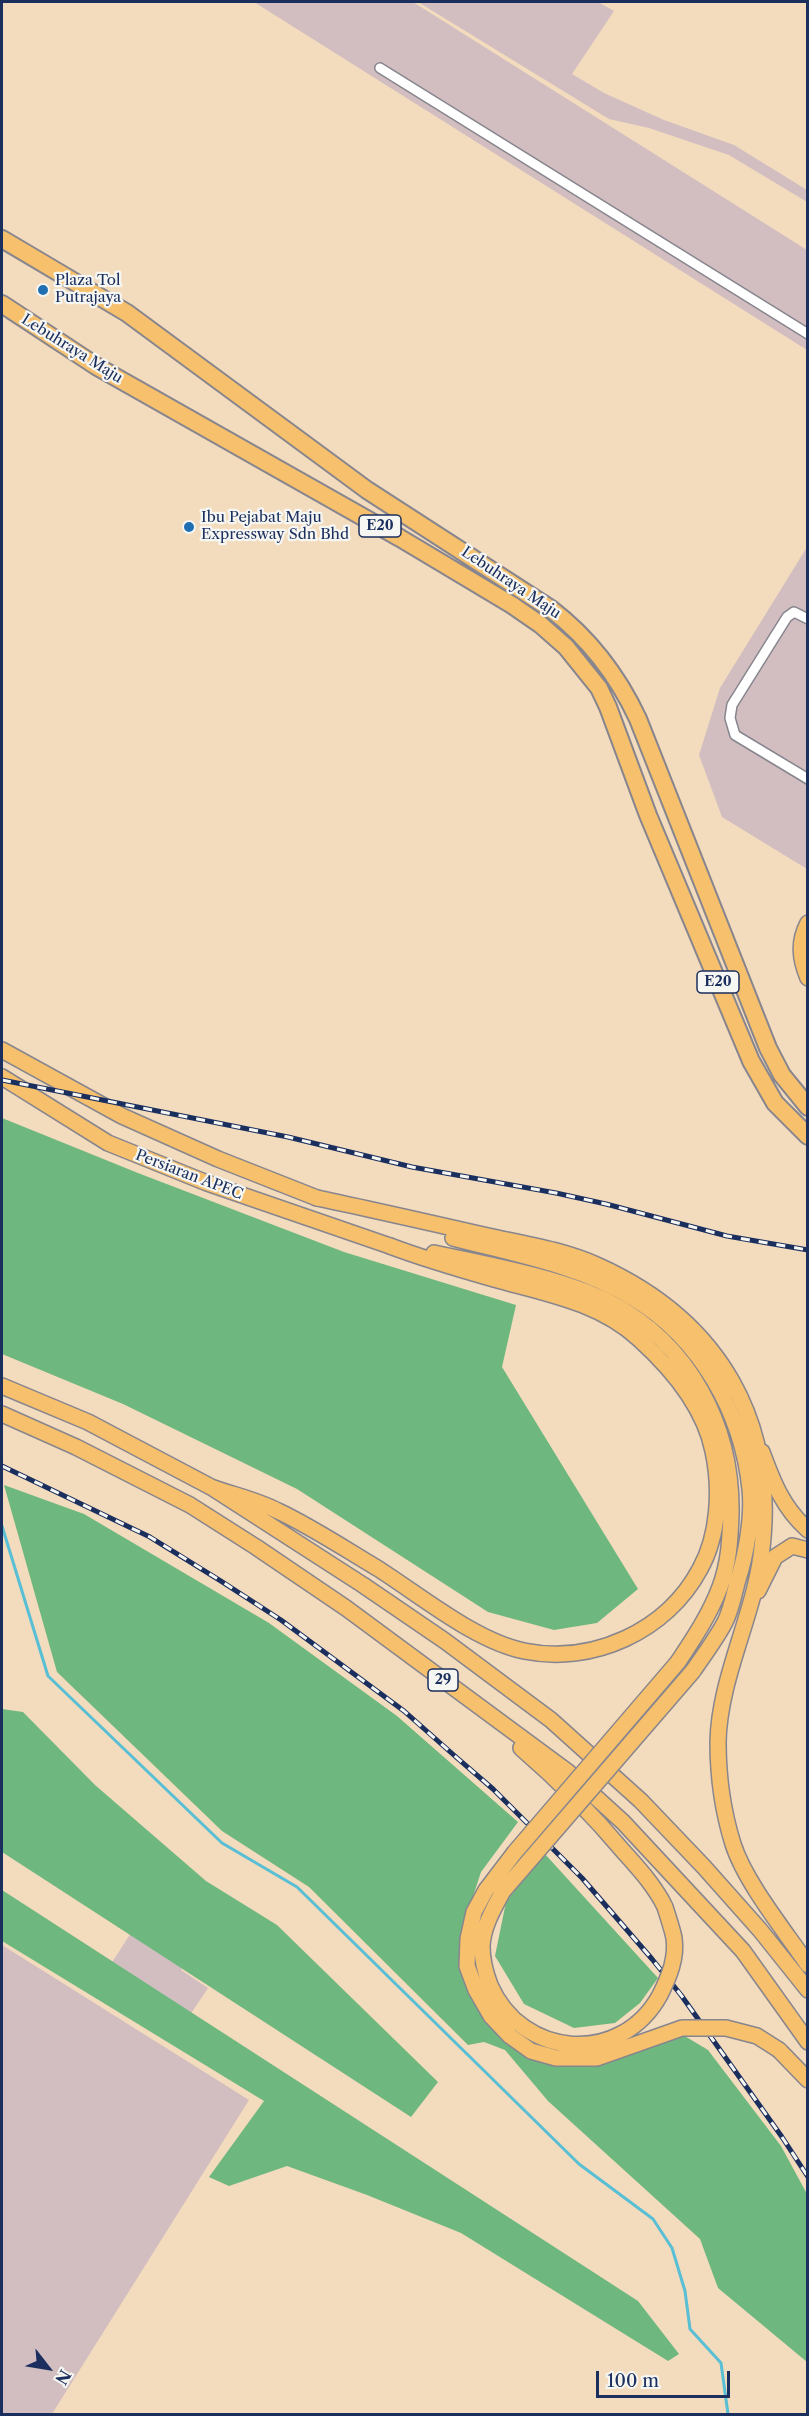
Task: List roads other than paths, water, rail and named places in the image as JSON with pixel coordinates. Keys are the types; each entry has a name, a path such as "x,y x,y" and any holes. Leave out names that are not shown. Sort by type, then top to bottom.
{"highway":[{"name":"Lebuhraya Maju","path":"2,239 127,313 357,483 551,609 566,620 602,657 626,694 641,726 768,1048 782,1075 807,1107"},
{"name":"Lebuhraya Maju","path":"2,304 96,366 282,469 512,605 541,625 566,647 599,688 608,707 648,815 751,1061 775,1103 807,1136"}],"main road":[{"path":"807,923 802,935 801,962 807,978"},
{"name":"Persiaran APEC","path":"2,1050 122,1116 218,1160 317,1198"},
{"name":"Persiaran APEC","path":"2,1077 108,1143 207,1183 390,1246"},
{"path":"317,1198 573,1257 596,1265 660,1299 702,1339 719,1360 743,1399 776,1490 787,1508 807,1530"},
{"path":"317,1198 437,1234 562,1266 594,1278 633,1298 653,1312 686,1342 708,1369 732,1417 743,1448 750,1490 746,1554 726,1620 693,1671 503,1890 489,1917 482,1944 484,1970 498,2003 510,2018 541,2038 560,2044 595,2043 609,2040 638,2023 646,2015 653,2007 671,1974 674,1940 665,1907 657,1891 559,1781 428,1668"},
{"path":"211,1487 277,1510 376,1568 459,1621 491,1638 524,1651 565,1654 608,1647 646,1628 672,1607 700,1569 712,1538 718,1495 713,1450 703,1422 684,1389 668,1368 637,1337 601,1313 560,1296 446,1266 390,1246"},
{"path":"390,1246 438,1254 578,1289 609,1302 645,1326 691,1374 715,1416 725,1447 732,1494 730,1549 720,1586 709,1611 678,1662 515,1852 486,1890 472,1921 468,1939 467,1966 490,2016 510,2036 531,2051 556,2058 597,2058 682,2028 726,2028 757,2036 780,2050 807,2080"},
{"name":"29","path":"2,1386 88,1422 211,1487 445,1641 551,1720 641,1801 760,1930 807,1990"},
{"name":"29","path":"2,1414 76,1447 190,1505 346,1608 559,1765 623,1822 743,1952 807,2042"},
{"path":"751,1421 765,1490 761,1556 726,1691 718,1739 722,1796 734,1846 755,1887 807,1965"},
{"path":"744,1625 768,1567 775,1557 792,1545 807,1550"}],"street":[{"path":"380,68 807,334"},
{"path":"807,619 794,612 786,617 732,705 730,718 735,735 807,779"}],"waterway":[{"path":"2,1526 48,1676 222,1843 297,1887 579,2164 653,2219 672,2248 685,2291 690,2329 721,2363 728,2414"}],"railway":[{"path":"2,1080 288,1137 412,1167 556,1193 727,1236 808,1250"},
{"path":"2,1466 150,1537 281,1620 404,1711 493,1789 582,1878 652,1959 681,1995 808,2177"}],"place":[{"name":"Plaza Tol Putrajaya","path":"43,290"},
{"name":"Ibu Pejabat Maju Expressway Sdn Bhd","path":"189,527"}]}
